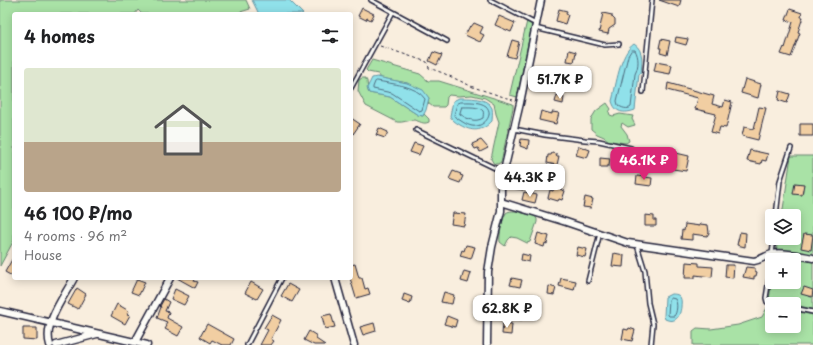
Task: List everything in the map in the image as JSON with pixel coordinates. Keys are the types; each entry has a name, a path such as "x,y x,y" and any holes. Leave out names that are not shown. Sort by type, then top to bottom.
{"street":[{"path":"487,345 488,272 492,247 501,211 503,172 520,103 541,0"},
{"path":"501,202 637,245 754,261 765,257"},
{"path":"801,256 813,258"},
{"path":"50,345 48,340 48,329 50,322 73,280"},
{"path":"135,342 169,280"},
{"path":"336,280 354,345"},
{"path":"0,311 147,345"},
{"path":"56,345 99,334"}],"lane":[{"path":"371,0 447,42"},
{"path":"490,0 536,26 605,45 619,44"},
{"path":"643,92 652,0"},
{"path":"353,84 393,12"},
{"path":"514,129 545,135 599,141 631,148"},
{"path":"416,130 503,172"},
{"path":"777,209 780,180 791,148"},
{"path":"588,281 600,233"},
{"path":"637,245 645,271 648,303 653,324 651,345"},
{"path":"247,345 281,280"},
{"path":"801,309 813,312"}],"path":[{"path":"375,44 427,62 429,68 444,73 473,87 520,103"}],"green space":[{"path":"0,0 246,0 250,9 240,12 140,12 138,10 136,12 12,12 12,244 0,266"},
{"path":"527,21 532,25 517,97 510,95 510,93"},
{"path":"372,60 420,74 428,81 439,81 513,104 501,162 494,164 491,159 499,122 494,104 485,98 472,95 449,95 444,107 433,107 428,103 429,98 407,83 381,78 378,74 368,72 366,70"},
{"path":"365,78 367,81 369,93 390,97 418,115 423,116 424,114 429,119 429,122 423,123 414,120 397,122 366,106 358,91 359,80"},
{"path":"607,103 611,109 609,112 610,115 613,116 620,114 633,116 632,119 635,125 628,127 622,123 621,126 627,134 629,141 626,143 609,141 591,129 591,119 596,111"},
{"path":"791,156 813,156 813,309 801,306 801,297 769,297 771,289 801,289 801,253 776,253 777,245 801,245 801,209 783,209"},
{"path":"509,211 535,216 537,222 530,242 527,243 511,237 505,246 500,242 502,223 506,213"},
{"path":"765,312 765,333 801,333 801,312 813,315 813,345 693,345 693,331 697,328 711,329 738,325 762,317"}],"water":[{"path":"252,0 289,0 301,12 258,12"},
{"path":"634,44 641,53 642,61 635,110 620,112 615,108 612,101 622,62 629,48"},
{"path":"377,77 407,83 423,90 429,98 423,116 418,115 390,97 369,93 367,88 372,78"},
{"path":"459,98 477,99 490,104 492,108 492,121 488,125 477,130 469,129 455,122 450,116 453,101"},
{"path":"671,294 676,294 681,298 680,310 675,320 665,319 664,316 665,297"}],"building":[{"path":"659,0 681,0 679,7"},
{"path":"362,8 374,14 371,20 367,18 366,20 358,16"},
{"path":"559,9 567,11 566,14 568,15 565,24 556,21"},
{"path":"790,9 802,13 801,17 803,17 798,32 800,33 791,57 781,54 784,47 785,48 793,22 786,20"},
{"path":"603,13 612,15 615,20 615,25 609,29 608,34 599,32"},
{"path":"499,16 515,23 511,32 495,25"},
{"path":"474,23 483,27 480,33 484,35 480,42 465,35 470,26 471,27"},
{"path":"676,37 688,39 686,45 675,42"},
{"path":"661,39 670,41 667,55 660,53 661,48 659,48"},
{"path":"512,40 519,42 515,58 507,56"},
{"path":"569,50 576,52 574,62 567,61"},
{"path":"433,52 442,55 437,65 429,61"},
{"path":"656,62 672,65 670,74 654,71"},
{"path":"534,70 541,72 540,80 532,78"},
{"path":"745,79 761,84 758,98 741,93"},
{"path":"668,83 714,96 712,104 723,107 725,100 732,102 726,128 720,127 718,134 711,132 716,114 695,109 698,98 667,90"},
{"path":"780,91 790,94 787,103 778,100"},
{"path":"557,95 564,97 563,104 555,102"},
{"path":"759,107 766,108 758,140 742,136 744,127 754,129"},
{"path":"541,111 552,114 552,112 559,113 556,124 539,120"},
{"path":"353,119 360,124 353,134"},
{"path":"800,124 813,124 813,136 800,136"},
{"path":"379,128 388,132 385,138 376,135"},
{"path":"521,139 529,140 528,149 520,146"},
{"path":"481,140 488,148 480,152 478,148 475,149 472,144"},
{"path":"414,143 423,146 419,155 410,152"},
{"path":"579,146 590,150 587,158 576,155"},
{"path":"750,150 768,154 766,161 762,160 761,164 747,161"},
{"path":"552,153 559,156 557,165 547,163 548,155 551,155"},
{"path":"676,153 689,156 686,171 673,169 673,165 670,164 671,156 675,157"},
{"path":"600,158 610,159 609,166 600,167"},
{"path":"453,171 463,176 460,183 449,179"},
{"path":"637,176 652,178 651,186 636,184"},
{"path":"514,180 524,181 523,190 512,188"},
{"path":"795,183 804,184 802,195 793,194"},
{"path":"554,187 565,191 562,200 559,199 558,201 548,198 550,190 553,191"},
{"path":"524,192 537,195 535,203 522,200"},
{"path":"585,197 593,199 591,208 583,207"},
{"path":"453,213 466,214 464,226 451,224"},
{"path":"645,215 654,216 656,226 645,226"},
{"path":"685,224 700,226 700,224 708,225 709,233 707,236 692,234 692,240 681,239 682,230 684,231"},
{"path":"740,232 746,233 745,247 737,245"},
{"path":"538,233 549,236 547,244 545,243 544,247 535,244"},
{"path":"804,234 813,235 811,250 801,248"},
{"path":"466,245 475,247 471,259 460,256"},
{"path":"578,247 587,249 585,257 576,255"},
{"path":"614,253 624,255 623,267 612,266"},
{"path":"522,254 530,256 529,262 521,260"},
{"path":"12,260 12,276 5,272"},
{"path":"686,262 699,263 699,266 713,267 712,277 695,275 695,278 685,278"},
{"path":"353,264 355,264 359,278 362,278 365,289 368,288 370,294 356,298 351,280 353,280"},
{"path":"726,265 734,265 733,278 725,277"},
{"path":"746,267 755,268 755,271 757,272 754,279 743,277"},
{"path":"464,271 471,273 468,283 461,281"},
{"path":"512,278 522,280 520,287 510,285"},
{"path":"561,278 576,281 574,290 559,286"},
{"path":"137,280 145,282 139,295 131,292"},
{"path":"181,280 195,280 194,281 198,282 195,288"},
{"path":"251,282 263,289 257,299 245,293"},
{"path":"288,284 299,290 292,302 281,296"},
{"path":"549,286 556,288 554,295 548,294"},
{"path":"804,287 813,290 812,297 801,294"},
{"path":"77,288 86,294 78,309 68,304"},
{"path":"175,289 189,296 184,305 171,299"},
{"path":"444,292 454,295 452,304 441,302"},
{"path":"404,294 412,297 410,304 402,301"},
{"path":"502,297 518,300 516,308 500,304"},
{"path":"164,299 169,302 165,311 169,312 167,318 183,327 178,336 165,329 167,322 157,318 161,307 160,306"},
{"path":"117,304 129,311 127,314 130,315 125,324 111,316"},
{"path":"515,312 523,313 522,320 515,319"},
{"path":"331,314 335,327 325,329 322,316"},
{"path":"272,315 281,320 271,339 274,341 271,345 260,345 268,330 264,328"},
{"path":"447,316 457,320 455,327 444,324"},
{"path":"374,323 376,331 363,335 360,327"},
{"path":"503,323 512,324 511,335 502,334"},
{"path":"207,324 234,339 231,345 222,345 212,340 210,343 200,337"},
{"path":"23,328 37,328 37,340 23,339"},
{"path":"629,328 635,330 632,341 622,339 624,329 628,330"},
{"path":"309,331 317,336 316,339 325,345 314,345 304,340"}]}
